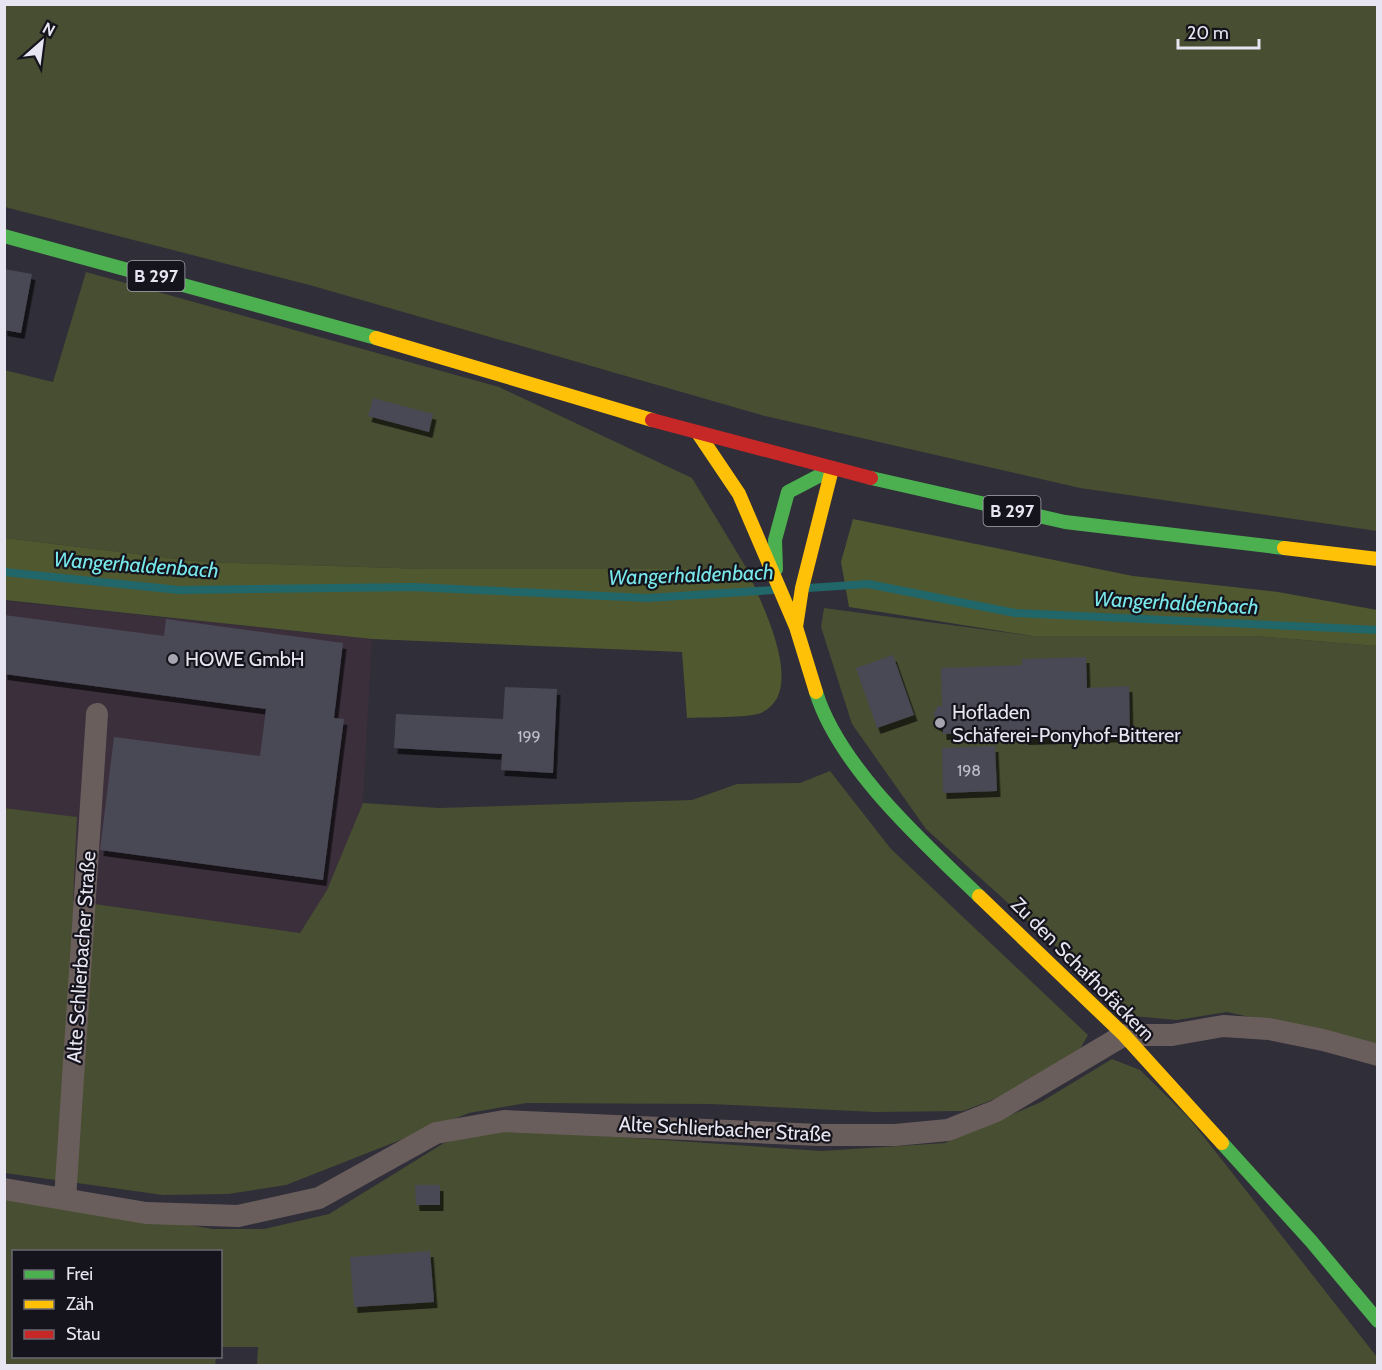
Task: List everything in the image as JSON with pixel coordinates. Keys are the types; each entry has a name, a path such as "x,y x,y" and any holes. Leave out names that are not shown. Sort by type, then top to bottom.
{"street":[{"name":"B 297","path":"4,236 308,318 698,433 832,469 1065,522 1377,559"},
{"name":"Zu den Schafhofäckern","path":"698,433 739,494 796,627 821,708 844,749 883,800 914,834 1124,1035 1311,1241 1377,1321"},
{"name":"Zu den Schafhofäckern","path":"776,582 775,540 788,492 832,469"},
{"name":"Zu den Schafhofäckern","path":"796,627 812,544 832,469"},
{"name":"Alte Schlierbacher Straße","path":"65,1199 97,714"},
{"path":"1124,1035 1172,1035 1223,1026 1269,1029 1323,1040 1377,1055"},
{"name":"Alte Schlierbacher Straße","path":"4,1189 146,1213 238,1216 319,1198 436,1133 504,1121 819,1135 895,1135 948,1130 1005,1107 1124,1035"}],"shaded area":[{"path":"5,601 372,639 363,803 327,890 300,933 72,901 77,817 5,808"}],"green space":[{"path":"4,5 1377,5 1377,531 1080,488 765,416 313,286 5,207"},
{"path":"86,272 499,387 692,478 747,569 427,569 202,562 5,538 4,370 53,382"},
{"path":"853,519 1133,576 1278,592 1377,610 1377,646 1255,636 1033,636 849,607 841,562"},
{"path":"5,538 202,562 427,569 747,569 777,645 781,666 781,686 775,702 761,713 737,717 687,718 682,652 372,639 5,600"},
{"path":"824,608 1033,636 1255,636 1377,646 1377,1045 1227,1012 1177,1020 1133,1016 926,829 852,724 821,627"},
{"path":"830,771 891,849 1088,1035 1080,1049 1008,1094 963,1111 875,1112 710,1104 526,1103 469,1113 286,1185 228,1194 163,1195 5,1173 4,808 77,817 73,901 300,933 327,890 363,803 439,808 692,800 737,784 800,783"},
{"path":"1112,1059 1140,1070 1189,1118 1377,1357 1377,1365 257,1365 258,1347 222,1347 222,1250 12,1250 12,1358 216,1358 215,1366 5,1365 4,1193 213,1229 264,1229 329,1214 444,1143 503,1129 821,1151 945,1143 1041,1102"}],"building":[{"path":"4,269 32,274 21,333 4,330"},
{"path":"373,398 433,414 429,432 368,416"},
{"path":"4,615 164,636 166,619 343,643 334,718 344,719 323,880 100,850 114,737 260,756 266,709 4,674"},
{"path":"893,655 914,715 877,728 856,668"},
{"path":"1086,657 1087,688 1129,686 1130,736 1025,739 1025,731 943,734 943,728 935,724 937,718 933,716 938,705 942,707 941,668 1022,665 1022,659"},
{"path":"505,687 557,689 553,773 501,770 502,754 394,748 396,714 503,719"},
{"path":"995,746 997,791 943,793 942,748"},
{"path":"415,1185 440,1185 440,1205 416,1205"},
{"path":"430,1251 434,1302 354,1307 350,1257"}],"waterway":[{"name":"Wangerhaldenbach","path":"4,572 179,590 413,587 647,598 774,590"},
{"name":"Wangerhaldenbach","path":"808,588 868,584 1015,613 1378,630"}],"traffic: fast":[{"path":"4,236 376,338"},
{"path":"776,569 775,540 788,492 832,469"},
{"path":"871,478 1065,522 1284,548"},
{"path":"816,692 827,720 843,748 863,775 885,802 979,896"},
{"path":"1222,1143 1311,1241 1378,1321"}],"traffic: slow":[{"path":"376,338 652,420"},
{"path":"698,433 739,494 796,627 816,692"},
{"path":"796,627 802,588 832,469"},
{"path":"1284,548 1378,559"},
{"path":"979,896 1124,1035 1222,1143"}],"traffic: jam":[{"path":"652,420 871,478"}],"place":[{"name":"HOWE GmbH","path":"173,659"},
{"name":"Hofladen Schäferei-Ponyhof-Bitterer","path":"940,723"}]}
